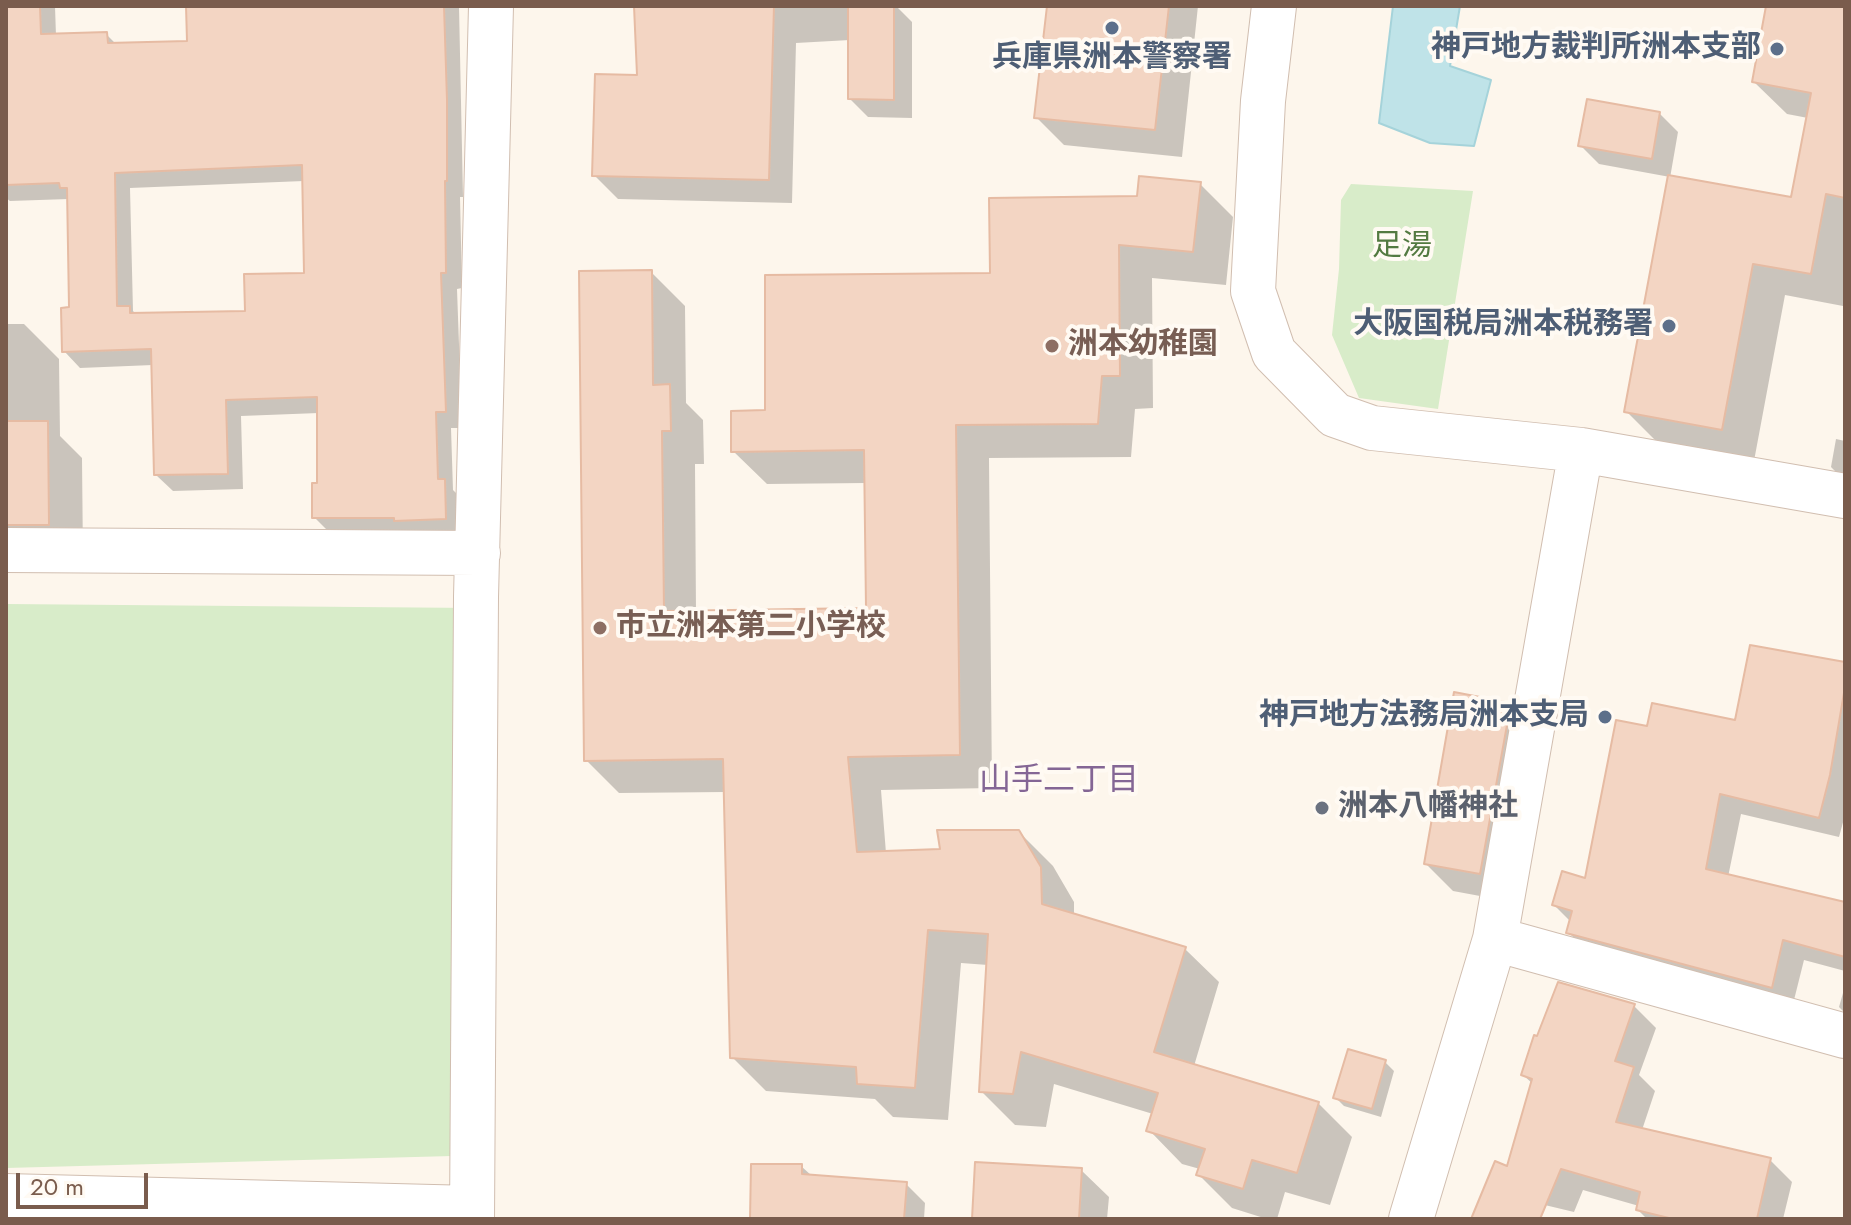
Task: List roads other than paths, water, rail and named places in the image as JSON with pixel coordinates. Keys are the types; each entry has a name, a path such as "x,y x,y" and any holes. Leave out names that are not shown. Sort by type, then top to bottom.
{"street":[{"path":"6,1196 472,1213 478,553 491,6"},
{"path":"1274,6 1263,101 1253,291 1274,353 1335,415 1372,428 1581,450 1845,496"},
{"path":"1411,1219 1495,939 1581,450"},
{"path":"6,550 478,553"},
{"path":"1495,939 1845,1036"}],"water":[{"path":"1393,6 1460,6 1450,66 1491,80 1474,146 1430,143 1379,123"}],"place":[{"name":"兵庫県洲本警察署","path":"1112,28"},
{"name":"神戸地方裁判所洲本支部","path":"1777,49"},
{"name":"大阪国税局洲本税務署","path":"1669,326"},
{"name":"洲本幼稚園","path":"1052,346"},
{"name":"市立洲本第二小学校","path":"600,628"},
{"name":"神戸地方法務局洲本支局","path":"1605,717"},
{"name":"洲本八幡神社","path":"1322,808"}],"district":[{"name":"山手二丁目","path":"1059,782"}],"park label":[{"name":"足湯","path":"1402,248"}]}
